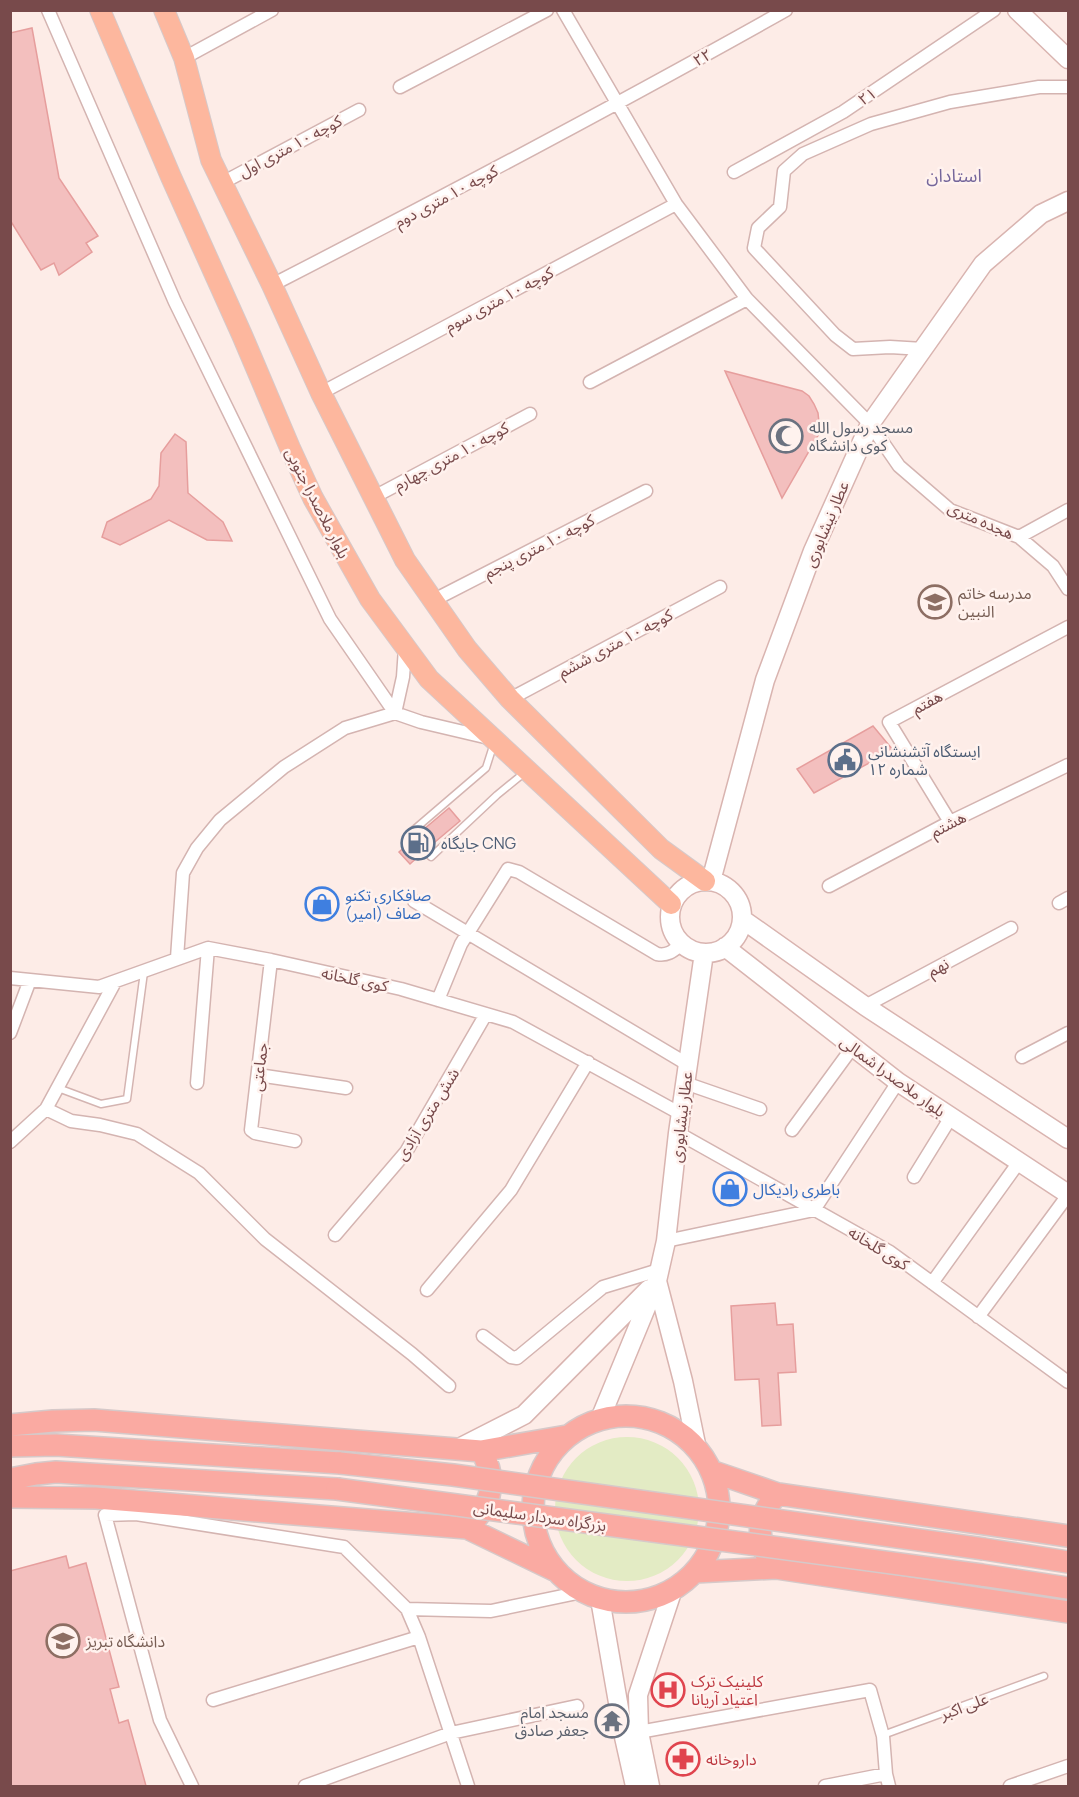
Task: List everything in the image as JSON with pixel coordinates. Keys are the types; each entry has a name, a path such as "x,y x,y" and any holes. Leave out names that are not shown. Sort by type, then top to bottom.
{"highway":[{"path":"627,1415 653,1419 678,1431 697,1449 711,1471 719,1497 718,1524 710,1550 695,1572 673,1589 650,1599 625,1602 591,1595 568,1582 556,1571 542,1550 536,1534 532,1501 538,1476 550,1454 567,1436 600,1419 627,1415"},
{"path":"10,1425 94,1420 481,1451 567,1436"},
{"name":"بزرگراه سردار سلیمانی","path":"10,1446 56,1444 340,1463 453,1475 1068,1562"},
{"path":"467,1528 483,1512 491,1489 489,1465 481,1451"},
{"path":"711,1471 778,1494 1068,1536"},
{"name":"بزرگراه سردار سلیمانی","path":"10,1479 56,1472 337,1489 1068,1588"},
{"path":"776,1568 763,1550 760,1527 768,1504 778,1494"},
{"path":"10,1497 96,1498 467,1528 556,1571"},
{"path":"695,1572 776,1568 1068,1612"}],"main road":[{"name":"بلوار ملاصدرا جنوبی","path":"100,10 171,177 243,335 271,407 313,498 351,569 429,679 671,904"},
{"path":"164,10 184,58 211,160 321,393 405,560 467,649 510,699 661,849 708,881 724,886 734,894 741,908 742,919 736,936 725,947 704,953 689,949 682,944 671,927 669,918 671,904 686,886 708,881"},
{"path":"1017,10 1068,59"},
{"name":"عطار نیشابوری","path":"708,881 765,680 813,551 870,424 983,264 1041,214 1068,201"},
{"path":"742,919 865,1006 1068,1139"},
{"name":"بلوار ملاصدرا شمالی","path":"725,947 898,1082 1068,1195"},
{"name":"عطار نیشابوری","path":"600,1419 658,1276 666,1241 687,1064 704,953"},
{"path":"459,1448 524,1415 658,1276"},
{"name":"عطار نیشابوری","path":"658,1276 697,1449"},
{"path":"650,1786 639,1731 638,1695 673,1589"},
{"path":"591,1595 634,1786"}],"street":[{"path":"48,10 174,302 324,609 395,713"},
{"path":"184,58 272,10"},
{"path":"400,87 547,10"},
{"name":"هجده متری","path":"563,10 676,204 747,298 870,424 899,466 950,510 1019,537 1053,566 1068,589"},
{"name":"۲۲","path":"618,104 786,10"},
{"name":"۲۱","path":"734,172 843,112 994,10"},
{"path":"1049,41 1068,44"},
{"path":"923,349 890,346 852,349 835,335 754,248 758,228 780,207 784,171 803,154 871,124 950,102 1039,87 1068,87"},
{"name":"کوچه ۱۰ متری دوم","path":"272,285 618,104"},
{"name":"کوچه ۱۰ متری اول","path":"222,183 359,110"},
{"name":"کوچه ۱۰ متری سوم","path":"321,393 676,204"},
{"path":"590,382 747,298"},
{"name":"کوچه ۱۰ متری چهارم","path":"372,498 530,414"},
{"name":"کوچه ۱۰ متری پنجم","path":"432,601 646,491"},
{"path":"1019,537 1068,510"},
{"name":"کوچه ۱۰ متری ششم","path":"510,699 720,587"},
{"name":"هفتم","path":"950,822 889,722 1068,627"},
{"path":"395,713 403,677 405,648"},
{"path":"177,958 183,873 197,848 220,820 284,767 345,728 395,713 421,722 495,740"},
{"name":"هشتم","path":"829,886 950,822 1068,765"},
{"path":"438,1000 461,944 508,869 519,872 657,954 664,955 682,944"},
{"path":"414,901 687,1064"},
{"name":"نهم","path":"865,1006 1011,928"},
{"path":"197,1083 208,948"},
{"name":"کوی گلخانه","path":"10,978 99,987 208,948 271,960 401,989 513,1022 681,1114"},
{"name":"جماعتی","path":"271,960 251,1130 295,1141"},
{"path":"10,1033 30,980"},
{"path":"10,1142 46,1109 115,982"},
{"name":"شش متری آزادی","path":"335,1234 406,1152 486,1014"},
{"path":"1022,1057 1068,1033"},
{"path":"792,1130 852,1048"},
{"path":"427,1290 511,1190 588,1062"},
{"path":"258,1075 346,1088"},
{"path":"666,1241 814,1210 898,1082"},
{"path":"685,1083 760,1109"},
{"path":"46,1109 71,1121 137,1134 200,1173 265,1239 450,1386"},
{"path":"914,1177 951,1117"},
{"name":"کوی گلخانه","path":"678,1133 890,1252 1068,1380"},
{"path":"932,1283 1019,1161"},
{"path":"978,1317 1068,1195"},
{"path":"483,1336 511,1357 517,1358 603,1287 658,1276"},
{"path":"192,1786 160,1720 105,1515 136,1514 344,1547 407,1609 419,1637 468,1786"},
{"path":"407,1609 491,1611 591,1595"},
{"path":"213,1700 419,1637"},
{"path":"639,1731 870,1690 883,1736 887,1780 825,1786"},
{"path":"305,1786 451,1733 577,1706"},
{"path":"1010,1786 1068,1766"}],"lane":[{"path":"495,740 486,768 410,834 431,857 497,795 528,771"},
{"path":"58,1088 101,1104 128,1099 144,971"},
{"name":"علی اکبر","path":"883,1736 1044,1676"}],"green space":[{"path":"627,1437 655,1442 678,1458 694,1481 699,1509 694,1537 678,1560 655,1576 627,1581 599,1576 576,1560 560,1537 555,1509 560,1481 576,1458 599,1442"}],"building":[{"path":"32,28 59,178 98,236 86,243 92,252 59,275 54,263 41,270 10,220 10,33"},
{"name":"مسجد رسول الله کوی دانشگاه","path":"725,371 802,391 814,404 818,413 820,432 782,498"},
{"path":"175,434 186,442 188,493 223,522 232,541 207,540 169,520 120,545 102,537 107,522 151,499 159,486 161,453"},
{"name":"ایستگاه آتشنشانی شماره ۱۲","path":"873,726 893,750 814,793 797,769"},
{"path":"449,808 460,821 429,847 417,835"},
{"path":"410,842 421,854 410,864 399,852"},
{"path":"775,1303 777,1325 793,1324 796,1372 778,1373 781,1425 762,1426 759,1379 735,1380 731,1306"},
{"name":"دانشگاه تبریز","path":"66,1556 69,1568 86,1563 119,1687 110,1689 119,1723 128,1720 146,1786 10,1786 10,1571"},
{"name":"داروخانه","path":"689,1749 697,1766 675,1773 670,1752"}],"place":[{"name":"مسجد رسول الله کوی دانشگاه","path":"786,436"},
{"name":"مدرسه خاتم النبین","path":"935,602"},
{"name":"ایستگاه آتشنشانی شماره ۱۲","path":"845,760"},
{"name":"جایگاه CNG","path":"418,843"},
{"name":"صافکاری تکنو صاف (امیر)","path":"322,904"},
{"name":"باطری رادیکال","path":"730,1189"},
{"name":"دانشگاه تبریز","path":"63,1641"},
{"name":"کلینیک ترک اعتیاد آریانا","path":"668,1690"},
{"name":"مسجد امام جعفر صادق","path":"612,1721"},
{"name":"داروخانه","path":"683,1759"}],"district":[{"name":"استادان","path":"954,176"}]}
